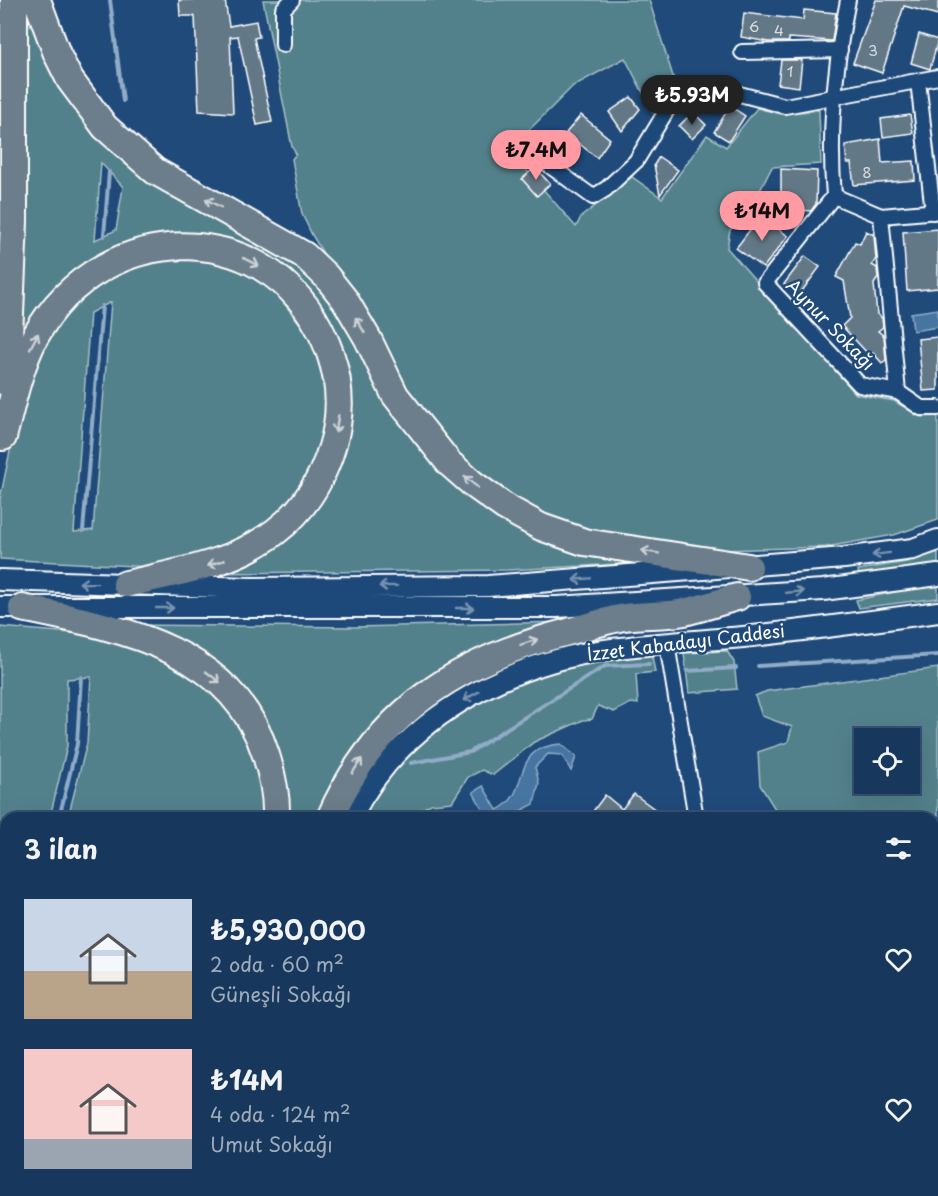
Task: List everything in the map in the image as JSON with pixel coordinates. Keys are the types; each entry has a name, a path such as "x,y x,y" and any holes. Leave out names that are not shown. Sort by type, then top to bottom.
{"highway":[{"path":"2,444 12,320 14,0"},
{"path":"37,0 66,71 105,127 155,171 304,255 326,276 345,300 368,339 401,404 449,463 473,484 505,507 541,527 584,542 749,567"},
{"path":"2,444 24,360 47,319 78,284 115,260 161,248 223,251 260,267 296,296 322,333 333,364 339,394 334,439 328,461 309,497 275,532 216,564 126,584"},
{"path":"333,812 356,766 404,711 440,684 483,659 529,641 625,617 682,613 737,597"},
{"path":"11,608 93,623 160,644 188,657 220,681 243,707 260,736 271,771 275,812"}],"main road":[{"path":"0,580 251,588 488,586 749,567 892,552 938,540"},
{"path":"11,608 557,608 823,590 938,575"},
{"name":"İzzet Kabadayı Caddesi","path":"354,812 370,782 393,755 442,713 498,681 561,658 612,649 938,612"}],"street":[{"path":"283,45 283,9 292,0"},
{"path":"848,0 832,97 830,159 834,196 881,216 935,212 918,81"},
{"path":"742,52 840,50"},
{"path":"550,166 593,197 606,189 636,161 673,100 696,91 728,91 785,106 938,77"},
{"name":"Aynur Sokağı","path":"834,196 765,284 860,385 898,392 921,408 938,408"},
{"path":"881,216 898,392"},
{"path":"667,644 695,812"}],"green space":[{"path":"22,0 28,0 81,111 294,259 335,301 400,419 429,459 461,488 539,538 638,563 508,570 220,573 271,543 347,414 282,272 154,239 122,246 88,264 19,356","holes":["101,163 123,187 116,230 95,240"]},
{"path":"263,0 649,0 676,86 653,112 625,58 573,86 509,150 576,227 581,217 632,177 662,198 707,135 726,147 757,108 781,114 819,110 821,164 772,167 749,212 730,230 727,248 856,394 894,401 921,417 938,416 938,520 894,535 826,547 722,550 654,542 593,530 544,515 500,493 431,432 312,235 302,214 292,159 296,154 292,147"},
{"path":"173,253 228,263 265,279 315,343 327,380 332,417 317,471 292,503 258,532 172,568 0,559 0,499 26,374 75,292","holes":["111,302 93,530 74,532 90,313"]},
{"path":"938,552 938,564 859,576 858,570 906,562"},
{"path":"938,583 938,598 859,608 856,600"},
{"path":"565,622 496,643 447,665 408,695 324,812 282,812 268,733 137,625 354,627"},
{"path":"0,627 95,635 130,642 186,668 230,706 263,768 267,812 69,812 87,743 91,677 67,679 67,746 51,812 0,812"},
{"path":"651,651 655,672 636,674 638,704 631,703 614,712 598,706 592,719 583,720 534,742 493,775 482,770 468,777 452,802 431,804 417,812 354,812 377,771 470,698 575,660"},
{"path":"727,651 734,662 737,689 689,693 684,653"},
{"path":"938,668 938,812 777,812 760,785 758,752 788,742 792,727 762,716 755,696 767,691"}],"water":[{"path":"938,309 938,327 913,331 911,313"},
{"path":"561,744 576,757 571,771 562,755 548,754 535,767 539,783 534,804 519,812 484,812 473,792 483,786 497,810 515,793 526,762 544,747"}],"building":[{"path":"179,0 225,0 229,26 256,21 259,37 254,38 272,122 257,125 238,36 230,37 233,113 199,111 195,16 180,16"},
{"path":"876,0 938,0 938,15 904,6 882,73 853,63"},
{"path":"804,10 836,13 832,41 789,38 789,42 768,42 741,37 744,13 803,20"},
{"path":"919,34 938,40 930,69 911,63"},
{"path":"781,60 802,60 799,87 778,84"},
{"path":"631,97 640,109 622,131 609,112"},
{"path":"730,106 745,116 729,141 714,132"},
{"path":"693,112 706,125 692,139 679,126"},
{"path":"581,115 610,139 597,158 566,133"},
{"path":"910,115 913,133 883,137 881,119"},
{"path":"880,139 882,163 914,161 915,180 854,185 851,163 847,163 845,145"},
{"path":"659,157 678,170 660,195 654,165"},
{"path":"535,167 550,184 537,196 522,179"},
{"path":"781,169 817,171 816,204 811,211 781,208"},
{"path":"759,218 763,218 788,236 763,268 736,248"},
{"path":"938,229 938,288 907,291 903,232"},
{"path":"866,231 874,235 876,259 872,265 877,268 878,278 874,284 877,314 882,318 883,327 878,331 884,336 886,360 882,363 873,353 870,356 842,326 850,318 844,281 836,277 855,242 860,244"},
{"path":"805,256 820,267 799,295 784,284"},
{"path":"938,337 938,390 923,391 918,339"},
{"path":"634,794 659,812 592,812 605,795 622,809"}],"waterway":[{"path":"110,0 123,101"},
{"path":"104,236 109,172"},
{"path":"83,531 102,306"},
{"path":"758,666 938,655"},
{"path":"411,763 470,752 605,666 649,664"},
{"path":"687,671 736,668"},
{"path":"60,812 77,744 81,677"}]}
